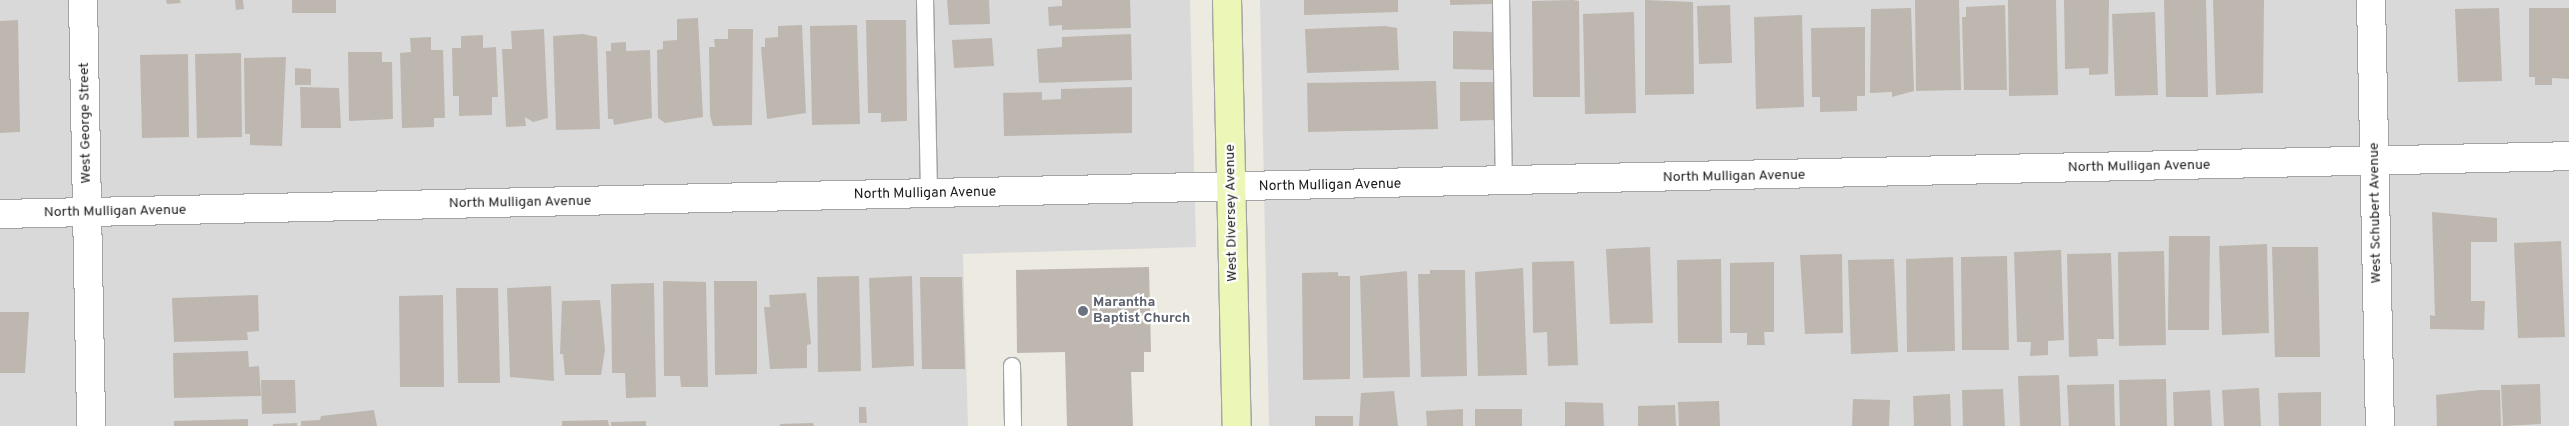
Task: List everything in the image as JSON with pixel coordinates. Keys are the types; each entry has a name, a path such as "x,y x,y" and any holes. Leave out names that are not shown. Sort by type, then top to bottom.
{"main road":[{"name":"West Diversey Avenue","path":"1227,0 1237,426"}],"street":[{"name":"West George Street","path":"83,0 91,426"},
{"name":"West Schubert Avenue","path":"2371,0 2380,426"},
{"name":"North Mulligan Avenue","path":"0,214 1504,182 2569,156"}],"lane":[{"path":"925,0 929,194"},
{"path":"1501,0 1504,182"},
{"path":"1012,366 1013,426"}],"shaded area":[{"path":"0,0 1190,0 1196,247 963,254 968,426 0,426"},
{"path":"1260,0 2569,0 2569,426 1269,426"}],"building":[{"path":"166,0 180,0 181,3 167,4"},
{"path":"235,0 243,0 244,9 236,10"},
{"path":"292,0 336,0 336,13 292,13"},
{"path":"947,0 989,0 990,24 949,25"},
{"path":"1062,0 1130,0 1131,28 1062,30 1062,25 1049,26 1048,7 1062,6"},
{"path":"1304,0 1398,0 1398,12 1304,15"},
{"path":"1450,0 1493,0 1493,4 1450,5"},
{"path":"1645,0 1693,2 1694,94 1645,95"},
{"path":"1915,0 1959,0 1961,90 1916,91"},
{"path":"2008,0 2056,0 2058,95 2009,96"},
{"path":"2064,0 2109,0 2108,74 2089,75 2089,68 2065,69"},
{"path":"2164,0 2206,0 2208,97 2166,97"},
{"path":"2213,0 2264,0 2263,93 2216,95"},
{"path":"1532,1 1579,1 1580,97 1533,97"},
{"path":"1730,5 1732,63 1699,64 1697,6"},
{"path":"2005,5 2007,90 1964,90 1962,17 1966,17 1966,7"},
{"path":"1911,8 1914,91 1892,97 1892,92 1870,93 1871,9"},
{"path":"2499,8 2502,81 2458,82 2455,9"},
{"path":"2529,8 2569,8 2569,79 2552,78 2552,85 2535,85 2535,77 2529,77"},
{"path":"1634,12 1636,113 1585,114 1583,14"},
{"path":"2155,12 2158,95 2115,96 2112,14"},
{"path":"1802,15 1804,107 1756,109 1754,17"},
{"path":"698,18 703,117 665,123 658,118 657,50 663,49 663,41 677,40 677,19"},
{"path":"18,20 20,132 0,133 0,21"},
{"path":"866,20 906,20 907,121 881,122 881,113 868,113"},
{"path":"802,25 806,113 767,119 761,47 765,47 765,38 778,37 778,26"},
{"path":"857,25 860,124 812,125 810,26"},
{"path":"1385,26 1397,28 1399,70 1307,73 1305,29"},
{"path":"1865,27 1865,96 1857,96 1857,111 1820,112 1820,97 1812,97 1811,28"},
{"path":"544,29 548,118 533,122 525,117 526,126 506,127 502,49 512,49 511,31"},
{"path":"728,29 753,29 752,125 713,126 710,116 709,47 715,47 714,39 728,39"},
{"path":"1453,31 1494,32 1493,70 1453,69"},
{"path":"583,34 597,37 600,129 556,130 553,36"},
{"path":"1131,34 1132,80 1039,83 1037,49 1062,47 1062,37"},
{"path":"483,35 483,48 496,47 498,97 492,97 492,115 459,116 459,96 453,96 452,48 461,48 461,36"},
{"path":"431,37 431,50 443,50 445,118 434,118 434,127 402,128 400,53 411,52 410,38"},
{"path":"992,38 994,66 954,68 952,40"},
{"path":"626,42 626,51 650,50 652,118 614,125 613,119 608,119 606,51 611,51 611,43"},
{"path":"348,52 382,52 382,62 392,62 393,119 349,121"},
{"path":"241,53 242,137 197,138 195,54"},
{"path":"188,54 189,137 142,138 140,55"},
{"path":"286,57 282,146 250,145 250,134 245,134 244,58"},
{"path":"295,68 311,69 311,85 295,85"},
{"path":"1436,81 1438,129 1308,132 1307,83"},
{"path":"1460,82 1495,82 1495,120 1460,121"},
{"path":"300,87 339,88 341,128 301,128"},
{"path":"1132,87 1132,133 1004,136 1003,93 1042,92 1042,100 1061,99 1061,89"},
{"path":"2432,212 2497,218 2497,242 2471,242 2471,301 2485,301 2484,330 2430,329 2430,315 2435,316"},
{"path":"2169,236 2210,236 2209,330 2168,330"},
{"path":"2561,241 2565,337 2518,338 2514,243"},
{"path":"2267,244 2269,333 2222,335 2219,246"},
{"path":"1650,247 1653,323 1610,324 1606,249"},
{"path":"2272,247 2318,247 2320,357 2275,357"},
{"path":"2061,250 2064,340 2048,341 2048,355 2030,356 2031,342 2017,342 2014,252"},
{"path":"2164,251 2166,345 2119,346 2118,252"},
{"path":"2111,253 2114,339 2097,339 2098,356 2069,357 2067,254"},
{"path":"1842,254 1843,333 1805,334 1800,255"},
{"path":"2007,256 2009,350 1962,350 1961,257"},
{"path":"1953,257 1955,351 1907,352 1906,259"},
{"path":"1721,259 1722,343 1678,343 1677,260"},
{"path":"1894,259 1898,352 1851,354 1848,260"},
{"path":"1574,261 1578,365 1548,366 1547,332 1533,333 1532,262"},
{"path":"1774,262 1774,332 1764,332 1765,345 1747,345 1747,333 1730,333 1730,263"},
{"name":"Marantha Baptist Church","path":"1149,267 1151,352 1144,352 1144,372 1131,372 1133,426 1067,426 1065,352 1017,353 1016,270"},
{"path":"1523,268 1527,375 1478,376 1475,272"},
{"path":"1430,270 1465,270 1467,376 1421,377 1418,274 1430,274"},
{"path":"1407,271 1410,377 1363,378 1360,276"},
{"path":"1338,272 1338,276 1350,276 1350,379 1303,380 1302,273"},
{"path":"859,276 861,371 818,372 817,277"},
{"path":"912,276 914,366 872,368 869,278"},
{"path":"920,277 962,277 965,369 922,369"},
{"path":"663,281 706,282 708,387 681,387 680,376 664,376"},
{"path":"714,281 757,281 757,374 715,375"},
{"path":"654,283 656,397 626,398 625,373 612,373 611,284"},
{"path":"551,286 554,381 510,377 507,288"},
{"path":"456,288 498,288 500,383 458,383"},
{"path":"806,293 811,344 807,345 807,368 770,369 764,307 770,307 769,295"},
{"path":"258,295 259,331 247,332 248,340 174,342 172,298"},
{"path":"443,295 444,387 400,387 399,296"},
{"path":"600,300 605,350 601,375 565,375 563,354 560,354 562,301"},
{"path":"0,312 29,312 25,373 0,373"},
{"path":"248,351 249,367 259,366 261,396 174,398 173,353"},
{"path":"2059,375 2061,426 2020,426 2018,376"},
{"path":"2166,379 2167,426 2120,426 2119,380"},
{"path":"261,380 295,380 296,413 262,414"},
{"path":"2114,384 2115,426 2069,426 2067,385"},
{"path":"2540,384 2541,424 2503,426 2501,385"},
{"path":"2259,388 2261,426 2224,426 2222,390"},
{"path":"2003,389 2005,426 1963,426 1962,390"},
{"path":"2210,390 2212,426 2174,426 2173,392"},
{"path":"2480,390 2500,390 2501,426 2437,426 2436,395"},
{"path":"1394,391 1398,426 1359,426 1361,393"},
{"path":"2321,392 2321,426 2279,426 2278,393"},
{"path":"1950,394 1951,426 1914,426 1913,396"},
{"path":"1853,399 1890,400 1889,426 1852,426"},
{"path":"1719,401 1720,426 1679,426 1678,402"},
{"path":"1565,402 1603,403 1604,426 1565,426"},
{"path":"1675,405 1676,426 1638,426 1638,406"},
{"path":"859,407 866,407 867,423 859,423"},
{"path":"1463,409 1463,426 1427,426 1426,411"},
{"path":"1475,409 1522,409 1522,426 1475,426"},
{"path":"374,410 377,426 301,426 301,421 320,420 321,416"},
{"path":"1315,416 1353,416 1353,426 1315,426"},
{"path":"248,419 248,426 174,426 174,421"},
{"path":"608,420 609,426 562,426 562,421"},
{"path":"646,421 646,426 611,426 611,422"},
{"path":"297,423 297,426 273,426 273,424"},
{"path":"813,423 814,426 780,426 780,424"}],"place":[{"name":"Marantha Baptist Church","path":"1083,311"}]}
